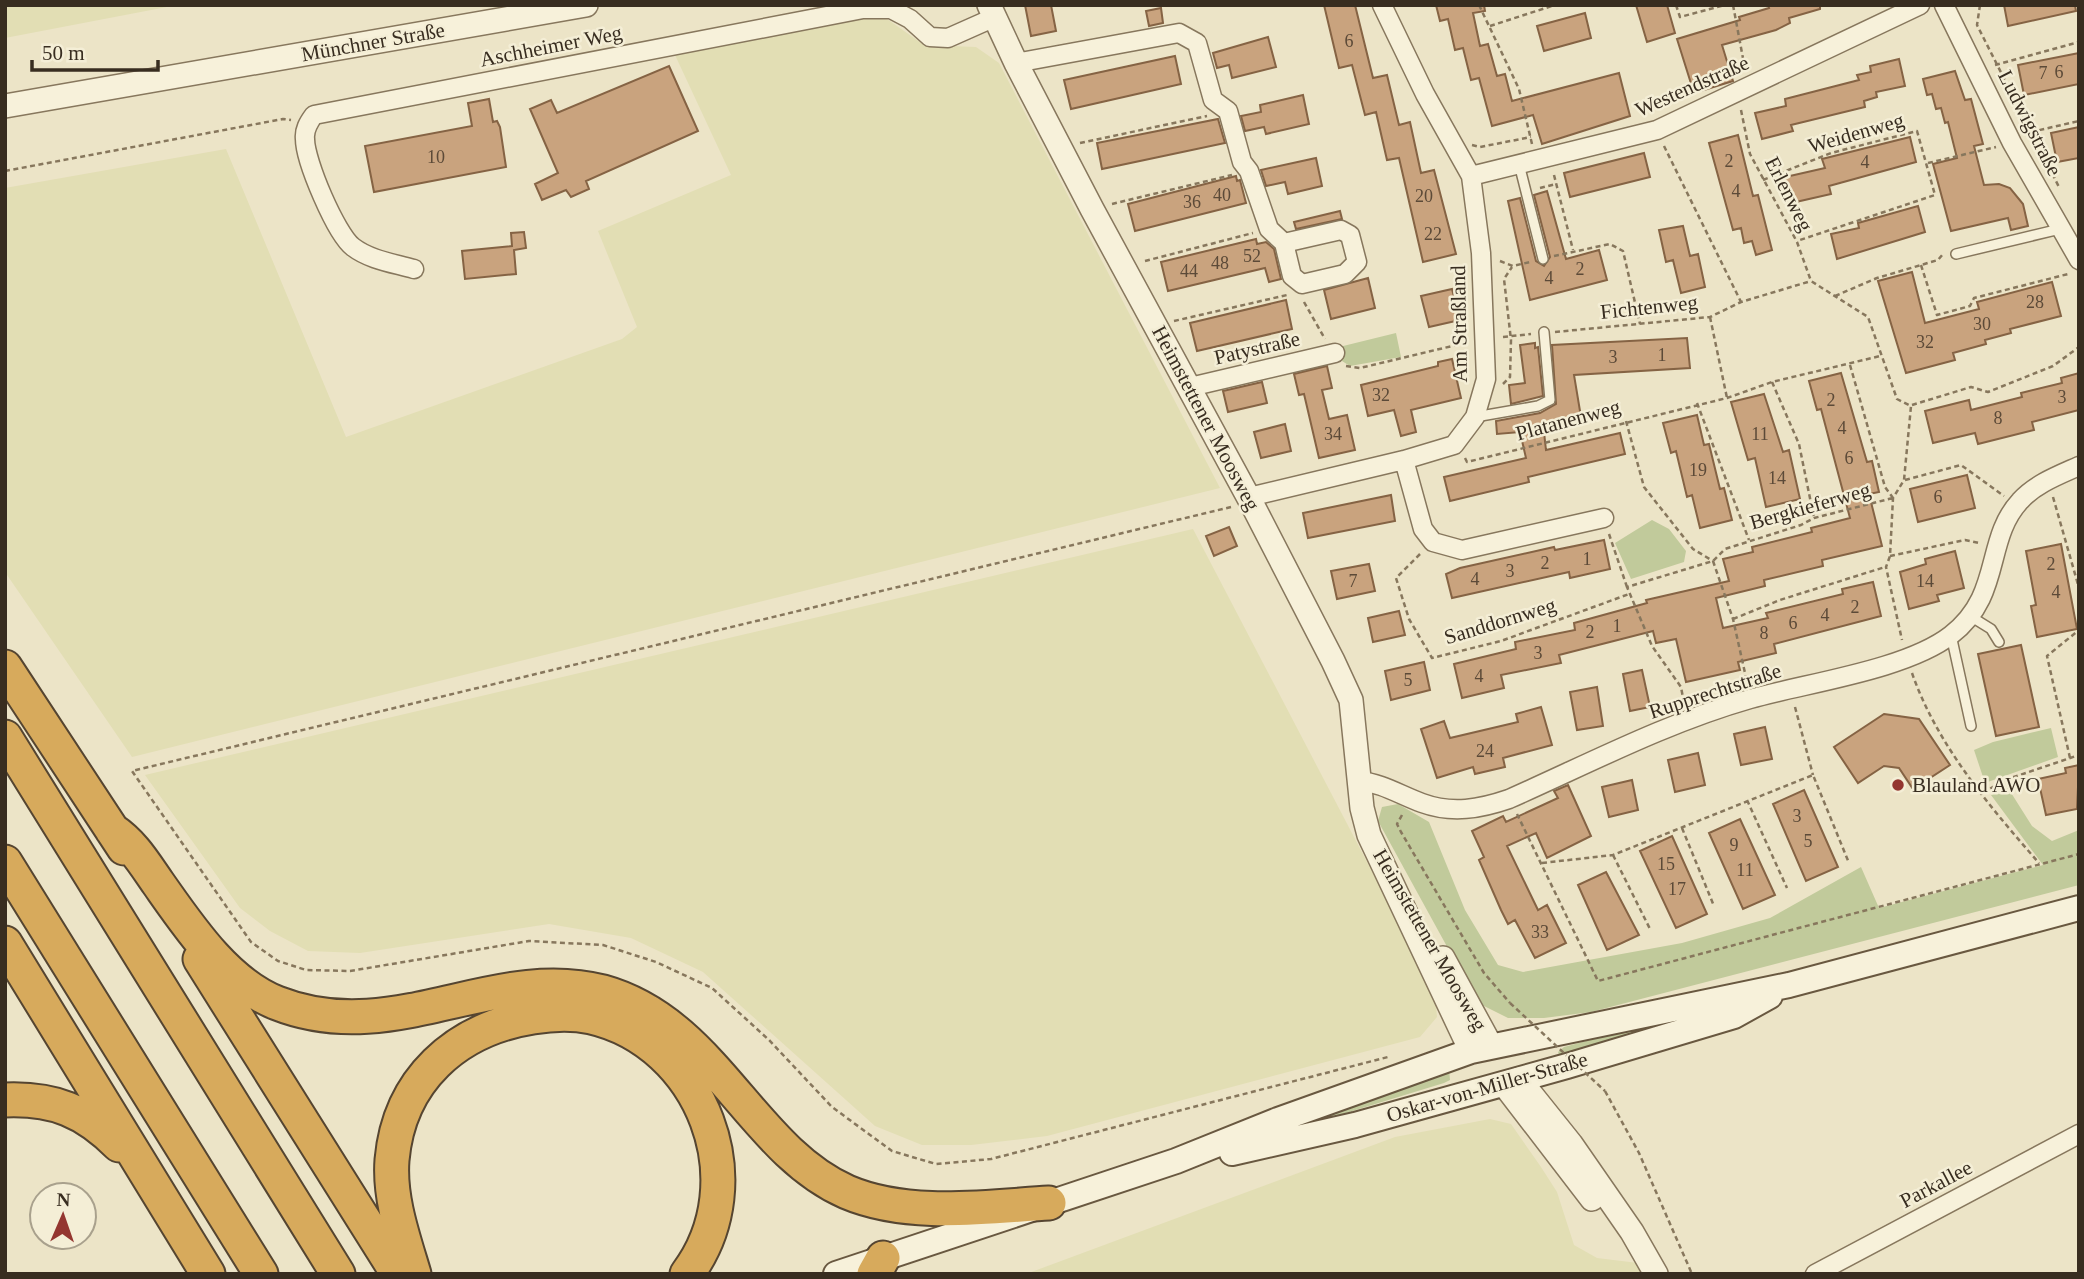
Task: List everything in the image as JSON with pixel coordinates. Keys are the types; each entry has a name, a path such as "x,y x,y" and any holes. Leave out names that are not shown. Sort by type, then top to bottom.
{"highway":[{"path":"5,667 222,991 398,1274"},
{"path":"5,737 338,1274"},
{"path":"112,830 128,840 193,933 237,977 276,1003 331,1018 402,1014 508,990 552,985 603,992 652,1012 691,1045 798,1160 847,1192 896,1206 972,1208 1049,1203"},
{"path":"5,862 261,1274"},
{"path":"5,943 208,1274"},
{"path":"414,1274 394,1197 392,1161 397,1126 411,1095 431,1068 454,1047 482,1029 552,1014 591,1017 632,1033 669,1059 705,1112 717,1145 720,1182 713,1218 699,1258 687,1274"},
{"path":"5,1100 54,1103 90,1118 152,1180"}],"main road":[{"name":"Oskar-von-Miller-Straße","path":"836,1274 879,1266 1049,1203 1176,1161 1278,1120 1481,1048 1789,985 2079,908"},
{"name":"Oskar-von-Miller-Straße","path":"1176,1161 1214,1157 1355,1125 1511,1081 1734,1016 1789,985"},
{"path":"1481,1048 1511,1081"}],"street":[{"name":"Münchner Straße","path":"5,106 586,5"},
{"path":"971,5 988,10"},
{"name":"Am Straßland","path":"1382,5 1471,176 1481,253 1486,379 1482,416 1454,445"},
{"name":"Westendstraße","path":"1471,176 1657,130 1920,5"},
{"name":"Ludwigstraße","path":"1944,5 2012,143 2060,229 2075,266"},
{"name":"Aschheimer Weg","path":"308,124 314,115 863,9 891,9 910,19 930,37 948,38 988,10"},
{"name":"Heimstettener Moosweg","path":"988,10 1092,209 1250,499 1351,700 1359,781 1369,835 1481,1048"},
{"path":"1016,63 1179,33 1198,43 1213,100 1228,111 1242,162 1249,171 1269,229 1284,243"},
{"path":"308,124 304,138 308,160 339,229 349,244 362,253 414,269"},
{"name":"Patystraße","path":"1190,387 1335,353"},
{"path":"1250,499 1454,445"},
{"path":"1404,460 1423,529 1433,542 1462,550 1604,519"},
{"name":"Rupprechtstraße","path":"1359,781 1374,782 1437,807 1479,809 1509,799 1688,720 1751,699 1906,658 1951,635 1970,616 1989,583 2005,523 2021,499 2048,480 2079,466"},
{"path":"1511,1081 1571,1144 1632,1232 1651,1266"},
{"name":"Parkallee","path":"1815,1274 2079,1134"}],"lane":[{"path":"1535,161 1526,192 1543,259"},
{"path":"1956,254 2060,229"},
{"path":"1482,416 1538,406 1550,400 1544,332"},
{"path":"1970,616 1991,629 1999,642"},
{"path":"1951,635 1971,726"}],"path":[{"path":"1479,5 1519,89 1535,161 1556,184 1573,251"},
{"path":"1490,26 1555,5"},
{"path":"1676,5 1680,17 1725,5"},
{"name":"Erlenweg","path":"1733,5 1750,153 1797,242 1811,281"},
{"path":"1980,5 1977,25 2060,190"},
{"path":"1995,65 2079,42"},
{"path":"1060,148 1228,111"},
{"path":"5,171 283,119 308,124"},
{"path":"1926,163 2012,143 2031,132 2079,121"},
{"path":"1657,130 1741,302"},
{"name":"Weidenweg","path":"1763,180 1831,153 1917,131 1935,195 1797,242"},
{"path":"1463,143 1480,147 1531,137"},
{"path":"1092,209 1249,171"},
{"path":"1526,192 1556,184"},
{"path":"1124,267 1269,229"},
{"path":"1481,253 1513,266 1610,244 1623,251 1641,326"},
{"path":"1835,296 1877,278 1938,260 1940,254 1956,254"},
{"path":"1921,265 1937,315 1970,306 1974,298 2075,266"},
{"path":"1482,416 1497,390 1510,377 1510,336 1504,279 1513,266"},
{"path":"1811,281 1868,317 1897,399 1910,406 1971,387 1987,392 2053,366 2079,347"},
{"name":"Fichtenweg","path":"1335,353 1350,368 1360,369 1485,339 1641,326 1710,317 1741,302 1811,281"},
{"path":"1300,292 1314,323 1335,353"},
{"path":"1156,325 1287,295"},
{"path":"1710,317 1727,398"},
{"name":"Platanenweg","path":"1454,445 1468,462 1697,403 1727,398 1772,382 1880,356"},
{"path":"1850,365 1885,487 1893,498 1904,481 1910,406"},
{"path":"1772,382 1799,444 1814,518"},
{"path":"1697,403 1749,540"},
{"path":"1626,421 1644,487 1693,549 1713,561 1733,619 1751,699"},
{"path":"1904,481 1961,465 1999,495 2021,499"},
{"path":"2048,480 2079,588"},
{"name":"Bergkieferweg","path":"1628,587 1713,561 1725,549 1801,525 1814,518 1893,498 1890,556 1886,567"},
{"path":"1250,499 132,771 251,942 278,961 306,970 350,971 529,941 604,945 656,962 712,988 769,1040 832,1107 892,1151 936,1164 991,1159 1394,1056"},
{"path":"1604,519 1652,646 1681,687 1688,720"},
{"path":"1890,556 1965,540 1999,549"},
{"name":"Sanddornweg","path":"1433,542 1396,578 1409,619 1432,658 1501,641 1630,593"},
{"path":"1733,619 1780,600 1886,567 1906,658 1920,698 1947,744 2039,863"},
{"path":"2070,758 2047,656 2079,630"},
{"path":"1791,690 1813,775 1849,863"},
{"path":"1983,793 2005,780 2079,755"},
{"path":"1541,863 1613,855 1813,775"},
{"path":"1509,799 1598,981 2079,854"},
{"path":"1747,800 1787,888"},
{"path":"1437,807 1403,814 1397,824 1483,973 1510,1003 1605,1091 1639,1153 1692,1274"},
{"path":"1682,828 1714,906"},
{"path":"1613,855 1650,929"}],"shaded area":[{"path":"5,5 172,5 172,6 5,38"},
{"path":"858,19 887,19 924,45 976,47 999,63 1220,488 132,757 5,572 5,188 226,149 346,437 622,339 637,327 598,231 731,175 675,55"},
{"path":"1193,529 1435,992 1437,1017 1420,1037 1047,1136 971,1145 922,1145 875,1126 703,972 631,938 549,924 360,953 308,951 270,931 240,908 145,775"},
{"path":"1490,1119 1511,1124 1541,1167 1557,1192 1574,1245 1597,1258 1638,1263 1644,1274 1026,1274 1395,1137"}],"green space":[{"path":"1396,333 1401,357 1350,366 1342,361 1335,348"},
{"path":"1652,520 1669,529 1686,551 1684,562 1631,579 1615,543"},
{"path":"2051,728 2058,757 1985,783 1974,750 1993,742"},
{"path":"2008,788 2032,826 2052,841 2079,830 2079,885 1591,1012 1544,1018 1508,1018 1478,1003 1378,821 1382,807 1398,804 1429,822 1465,910 1498,965 1523,972 1682,943 1770,918 1861,867 1879,908 2043,865 1991,795"},
{"path":"1712,1007 1718,1008 1560,1057 1558,1052 1564,1047"},
{"path":"1449,1069 1450,1080 1444,1083 1323,1120 1322,1117"}],"building":[{"path":"1025,5 1051,5 1056,31 1031,36"},
{"path":"1324,5 1355,5 1373,78 1387,75 1399,125 1410,122 1421,173 1434,170 1456,254 1423,262 1399,158 1387,160 1376,112 1365,115 1352,65 1339,68"},
{"path":"1436,5 1484,5 1485,11 1473,13 1480,46 1488,44 1497,76 1505,74 1512,101 1619,73 1630,116 1542,144 1533,115 1492,126 1479,78 1471,80 1463,48 1455,50 1448,19 1440,21"},
{"path":"1636,5 1667,5 1675,33 1647,42"},
{"path":"1768,5 1820,5 1820,9 1789,18 1790,23 1776,30 1722,45 1733,81 1694,93 1677,39 1740,20 1739,17 1769,8"},
{"path":"2004,5 2075,5 2076,11 2008,26"},
{"path":"1161,8 1163,23 1149,26 1146,11"},
{"path":"1585,13 1591,38 1544,51 1537,26"},
{"path":"1268,37 1276,67 1232,78 1229,65 1217,68 1213,53"},
{"path":"2079,53 2079,84 2024,95 2018,65"},
{"path":"1175,56 1181,84 1071,109 1064,80"},
{"path":"1899,59 1905,86 1876,92 1877,97 1864,101 1865,107 1791,125 1793,131 1762,139 1755,113 1786,106 1785,99 1859,80 1857,75 1871,72 1870,66"},
{"path":"669,66 698,131 586,181 589,189 571,197 566,190 542,200 535,184 558,173 530,109 551,100 557,113"},
{"path":"1955,71 1965,100 1971,99 1983,144 1974,146 1984,185 1999,184 2010,188 2023,204 2028,226 2011,230 2008,218 1951,231 1933,164 1957,158 1948,122 1945,123 1941,108 1936,109 1932,94 1927,95 1923,79"},
{"path":"1303,95 1309,124 1266,134 1264,127 1245,131 1241,116 1261,112 1260,105"},
{"path":"489,99 493,122 497,121 500,127 506,167 374,192 365,146 472,126 468,103"},
{"path":"1218,119 1225,143 1102,169 1097,143"},
{"path":"2079,127 2079,158 2057,162 2051,133"},
{"path":"1738,135 1753,196 1758,195 1772,250 1756,255 1752,241 1744,243 1741,228 1733,230 1709,143"},
{"path":"1910,137 1916,162 1829,186 1831,194 1787,204 1781,178 1825,168 1822,159"},
{"path":"1644,153 1650,177 1570,197 1564,173"},
{"path":"1316,158 1322,186 1288,194 1285,182 1266,186 1261,170"},
{"path":"1236,176 1237,181 1240,180 1246,203 1135,231 1128,204"},
{"path":"1547,191 1566,259 1599,250 1607,280 1530,300 1508,201 1520,198 1536,261 1544,266 1550,257 1534,195"},
{"path":"1918,206 1925,232 1837,259 1831,234 1859,228 1858,223"},
{"path":"1340,211 1342,219 1296,229 1294,222"},
{"path":"1683,226 1690,256 1698,254 1705,287 1681,293 1673,260 1666,262 1659,230"},
{"path":"524,232 526,248 514,250 516,274 465,279 462,251 512,246 511,233"},
{"path":"1256,239 1257,244 1266,242 1274,249 1281,279 1269,282 1265,268 1168,291 1161,262"},
{"path":"1912,272 1925,323 1979,309 1977,302 2052,282 2061,316 2010,329 2011,333 1985,340 1986,344 1953,353 1955,360 1906,373 1878,281"},
{"path":"1368,278 1375,308 1331,319 1324,290"},
{"path":"1452,289 1460,320 1429,327 1421,296"},
{"path":"1286,300 1292,329 1197,351 1190,323"},
{"path":"1687,338 1690,368 1574,375 1581,417 1543,423 1546,450 1620,433 1625,454 1528,477 1529,482 1450,501 1444,477 1526,458 1520,432 1497,434 1496,421 1540,413 1556,404 1552,345"},
{"path":"1535,343 1535,348 1538,347 1543,396 1511,404 1509,385 1525,383 1520,345"},
{"path":"1452,359 1461,398 1411,410 1416,432 1401,436 1394,410 1368,416 1361,385 1438,366 1438,362"},
{"path":"1327,366 1332,388 1322,390 1329,419 1347,415 1355,450 1319,458 1304,394 1299,395 1294,374"},
{"path":"1841,373 1867,462 1872,461 1879,492 1869,494 1882,546 1822,560 1823,566 1764,580 1765,586 1716,598 1723,628 1768,618 1766,613 1843,594 1842,589 1873,582 1881,616 1774,644 1776,653 1738,662 1740,670 1686,682 1676,639 1656,643 1653,631 1559,655 1561,663 1501,675 1504,688 1462,698 1454,664 1516,649 1515,642 1575,630 1574,623 1647,603 1646,600 1729,581 1723,559 1753,552 1752,547 1812,532 1811,528 1850,518 1821,409 1817,410 1809,381"},
{"path":"2079,373 2079,410 2032,422 2034,430 1978,444 1975,433 1933,443 1925,411 1969,400 1971,410 2022,397 2021,393 2062,383 2061,378"},
{"path":"1262,382 1267,403 1228,412 1223,391"},
{"path":"1764,394 1783,452 1789,450 1800,499 1766,507 1755,458 1748,460 1731,402"},
{"path":"1697,415 1704,445 1709,444 1720,489 1724,488 1732,520 1700,528 1692,495 1687,497 1676,451 1671,453 1663,423"},
{"path":"1285,424 1291,451 1261,458 1254,432"},
{"path":"1967,475 1975,508 1918,522 1910,489"},
{"path":"1391,495 1395,521 1308,538 1303,513"},
{"path":"1229,527 1237,546 1214,556 1206,536"},
{"path":"1604,540 1610,569 1570,578 1569,572 1452,598 1446,574 1460,568 1554,547 1555,550"},
{"path":"2061,544 2077,629 2037,637 2031,606 2036,605 2026,551"},
{"path":"1955,551 1964,588 1937,595 1939,601 1909,609 1900,572 1926,564 1925,559"},
{"path":"1369,564 1375,591 1337,599 1331,571"},
{"path":"1399,611 1405,635 1373,642 1368,618"},
{"path":"2021,645 2039,727 1996,736 1978,654"},
{"path":"1424,662 1430,690 1391,700 1385,671"},
{"path":"1642,670 1650,707 1630,711 1623,674"},
{"path":"1597,687 1603,726 1577,730 1570,692"},
{"path":"1541,707 1552,745 1503,758 1505,767 1475,774 1473,767 1437,778 1421,729 1444,721 1450,738 1518,722 1516,714"},
{"path":"1884,714 1919,719 1950,765 1913,789 1899,768 1884,766 1858,783 1834,747"},
{"path":"1765,727 1772,759 1741,765 1734,734"},
{"path":"1698,753 1705,785 1675,792 1668,760"},
{"path":"2079,765 2077,809 2046,815 2038,779 2066,773 2065,768"},
{"path":"1632,780 1638,810 1609,817 1602,787"},
{"path":"1568,785 1591,836 1547,858 1536,833 1507,846 1538,910 1547,905 1566,943 1535,958 1515,920 1508,924 1501,910 1479,860 1484,857 1472,831 1503,816 1506,822 1558,798 1554,791"},
{"path":"1804,790 1838,867 1806,881 1773,804"},
{"path":"1740,819 1775,895 1743,909 1709,833"},
{"path":"1672,836 1707,914 1676,928 1640,851"},
{"path":"1606,872 1639,935 1607,950 1578,885"}],"place":[{"name":"Blauland AWO","path":"1898,785"}]}
